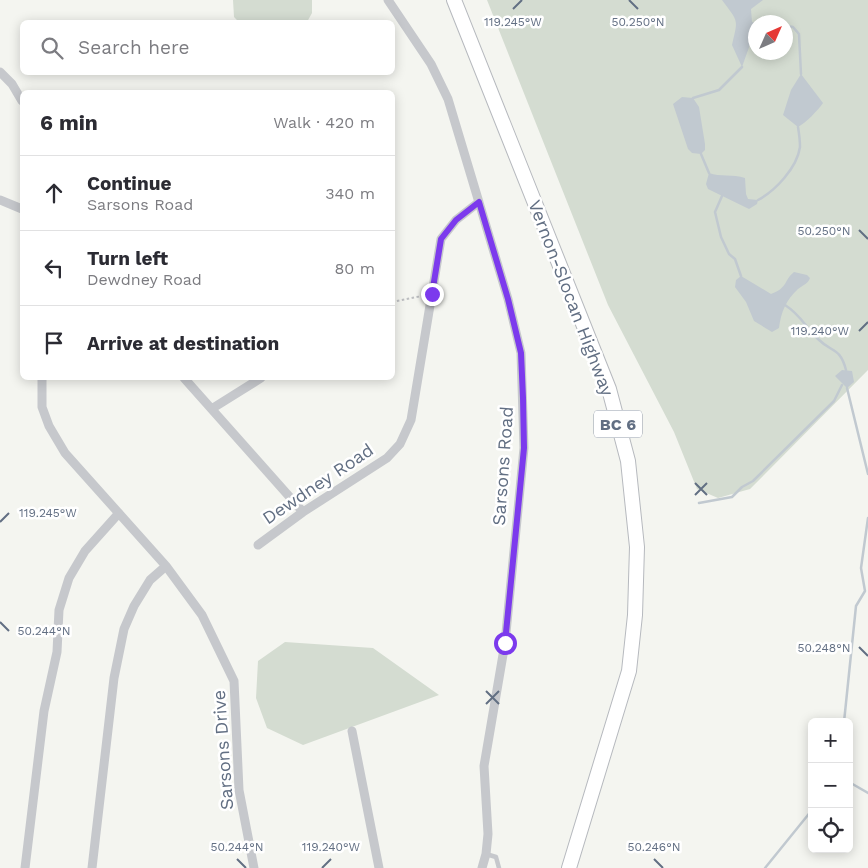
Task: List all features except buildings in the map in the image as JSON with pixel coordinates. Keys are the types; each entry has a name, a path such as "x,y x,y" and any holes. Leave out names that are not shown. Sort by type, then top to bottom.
{"main road":[{"name":"Vernon-Slocan Highway","path":"454,0 609,389 628,461 637,546 636,615 629,671 568,868"}],"street":[{"name":"Sarsons Road","path":"388,0 431,64 448,99 508,299 521,353 524,448 505,643 484,766 488,834 486,854 482,868"},
{"path":"0,72 12,84 20,98"},
{"path":"0,200 20,208"},
{"name":"Dewdney Road","path":"258,545 303,512 387,458 400,444 410,420 441,239 456,220 479,202"},
{"name":"Sarsons Drive","path":"42,380 42,407 49,426 65,453 166,566 202,615 223,662 234,681 239,790 254,868"},
{"path":"186,380 213,408 303,512"},
{"path":"213,408 258,380"},
{"path":"25,868 44,711 56,652 59,610 69,578 84,550 118,513"},
{"path":"92,868 114,678 124,629 134,606 150,580 166,566"},
{"path":"352,731 378,868"}],"lane":[{"path":"486,854 496,857 499,868"}],"path":[{"path":"395,301 432,294"}],"shaded area":[{"path":"233,0 312,0 312,13 308,20 237,20 234,17"},
{"path":"487,0 868,0 868,370 750,489 718,498 697,489 674,432 608,305"},
{"path":"722,0 763,0 751,9 751,15 748,15 748,50 742,67 732,45 736,21"},
{"path":"801,74 823,103 805,123 798,127 783,115 791,90"},
{"path":"682,97 693,98 699,107 705,144 705,150 701,154 692,153 688,149 673,104"},
{"path":"709,173 745,178 748,199 758,200 757,204 749,209 708,189 706,184"},
{"path":"794,272 807,275 810,278 807,283 790,297 781,317 779,328 772,332 754,321 746,302 735,287 736,280 741,276 771,294 781,289"},
{"path":"842,370 852,371 854,382 847,388 835,376"},
{"path":"285,642 373,648 439,695 303,745 267,728 256,698 258,661"}],"waterway":[{"path":"793,27 799,34 801,74"},
{"path":"693,98 719,90 742,67"},
{"path":"758,200 778,185 795,163 800,147 798,127"},
{"path":"701,154 709,173"},
{"path":"722,196 715,212 721,237 729,254 735,259 741,276"},
{"path":"785,305 796,313 818,339 841,357 846,370"},
{"path":"699,503 732,497 742,487 753,481 834,401 842,385"},
{"path":"847,388 868,474"},
{"path":"844,718 856,606 865,591 861,568 868,518"},
{"path":"853,784 868,793"},
{"path":"765,868 808,815"}],"route":[{"path":"432,294 441,239 456,220 479,202 508,299 521,353 524,448 505,643"}]}
